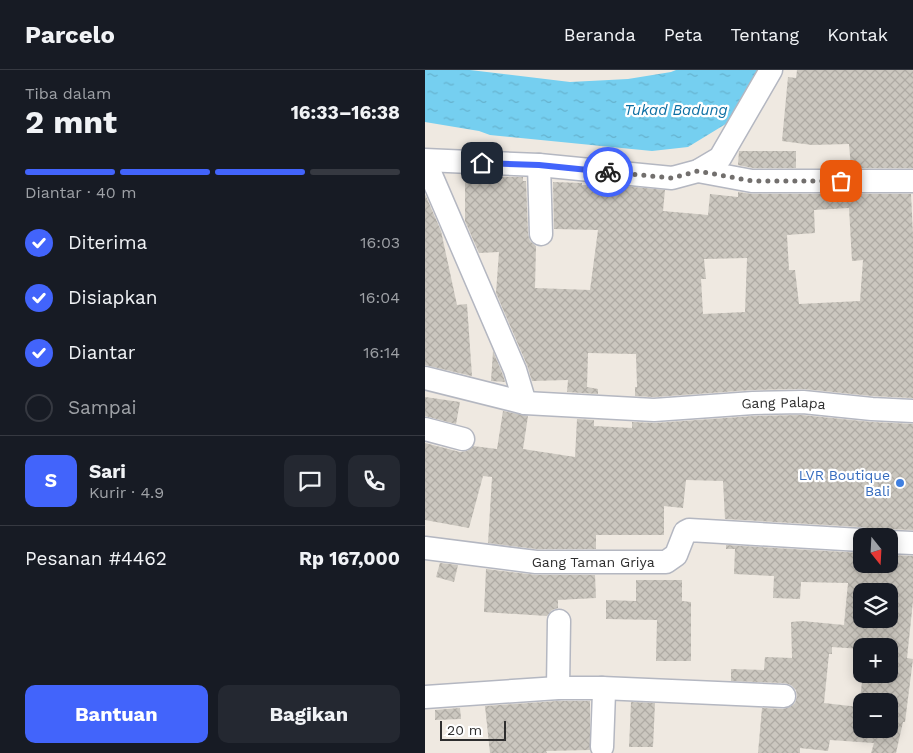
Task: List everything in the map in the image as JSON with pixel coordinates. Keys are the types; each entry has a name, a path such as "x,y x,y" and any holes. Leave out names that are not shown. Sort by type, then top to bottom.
{"street":[{"path":"525,403 515,370 425,161 539,165 672,178 698,171 720,158 771,70"},
{"path":"539,165 541,234"},
{"path":"698,171 752,181 913,182"},
{"name":"Gang Palapa","path":"425,378 525,403 655,410 753,403 803,402 913,411"},
{"path":"425,429 463,439"},
{"name":"Gang Taman Griya","path":"425,548 536,562 666,562 676,555 685,532 689,530 853,540"},
{"path":"898,543 913,544"},
{"path":"558,688 559,621"},
{"path":"425,697 558,688 602,688 784,696"},
{"path":"602,688 604,692 603,747"}],"water":[{"name":"Tukad Badung","path":"425,70 470,70 570,82 628,79 676,70 762,70 729,122 688,147 652,151 490,135 479,131 425,122"}],"building":[{"path":"797,70 913,70 913,168 851,168 849,144 812,145 782,141 788,77 796,78"},
{"path":"739,151 796,151 796,168 753,168 738,165"},
{"path":"465,177 523,177 523,181 526,181 528,234 530,241 536,246 535,288 590,290 598,230 554,229 553,182 665,190 663,211 708,215 710,194 738,197 738,192 752,194 911,194 913,235 913,398 803,389 752,390 654,397 635,396 635,387 637,387 636,354 588,353 587,387 598,389 598,394 567,392 568,380 532,381 496,293 499,252 479,253 465,221","holes":["849,208 852,261 863,260 860,301 799,304 795,270 789,270 787,235 815,233 814,210","747,258 745,312 703,314 701,279 706,279 704,259"]},
{"path":"425,194 441,231 457,305 467,304 472,376 425,365"},
{"path":"493,351 503,375 505,382 491,381"},
{"path":"425,397 460,402 456,424 425,416"},
{"path":"503,411 528,416 523,449 575,457 577,419 594,420 594,426 632,428 632,422 655,423 754,416 802,415 913,424 913,530 725,519 723,481 686,480 683,508 664,506 664,535 596,535 596,549 537,549 488,543 492,477 483,476 469,528 425,520 425,443 460,452 467,451 473,446 497,449"},
{"path":"726,545 853,553 853,573 898,573 898,555 913,556 913,601 907,658 913,659 905,722 903,722 896,753 871,753 874,743 830,740 828,751 800,748 800,753 758,753 762,708 783,709 790,707 795,703 796,690 791,685 785,683 731,681 731,669 764,670 765,657 792,658 791,622 802,621 844,625 848,583 801,582 800,599 773,598 774,576 734,574 735,549 726,549","holes":["853,638 898,638 898,683 862,683 861,693 898,693 898,738 853,738 853,706 824,703 829,654 832,654 832,647 853,648"]},
{"path":"440,563 458,565 454,582 436,577"},
{"path":"486,569 536,575 595,575 596,598 558,600 558,608 552,610 547,616 484,612"},
{"path":"636,580 682,580 682,601 691,602 691,661 656,661 657,620 606,619 606,600 636,601"},
{"path":"558,701 590,701 590,750 546,751 547,753 490,753 485,706"},
{"path":"631,702 655,703 653,747 629,747"},
{"path":"460,708 461,719 435,720 435,710"}],"way so far":[{"path":"608,172 672,178 698,171 752,181 841,181"}],"place":[{"name":"LVR Boutique Bali","path":"900,483"}],"route":[{"path":"482,163 539,165 608,172"}]}
